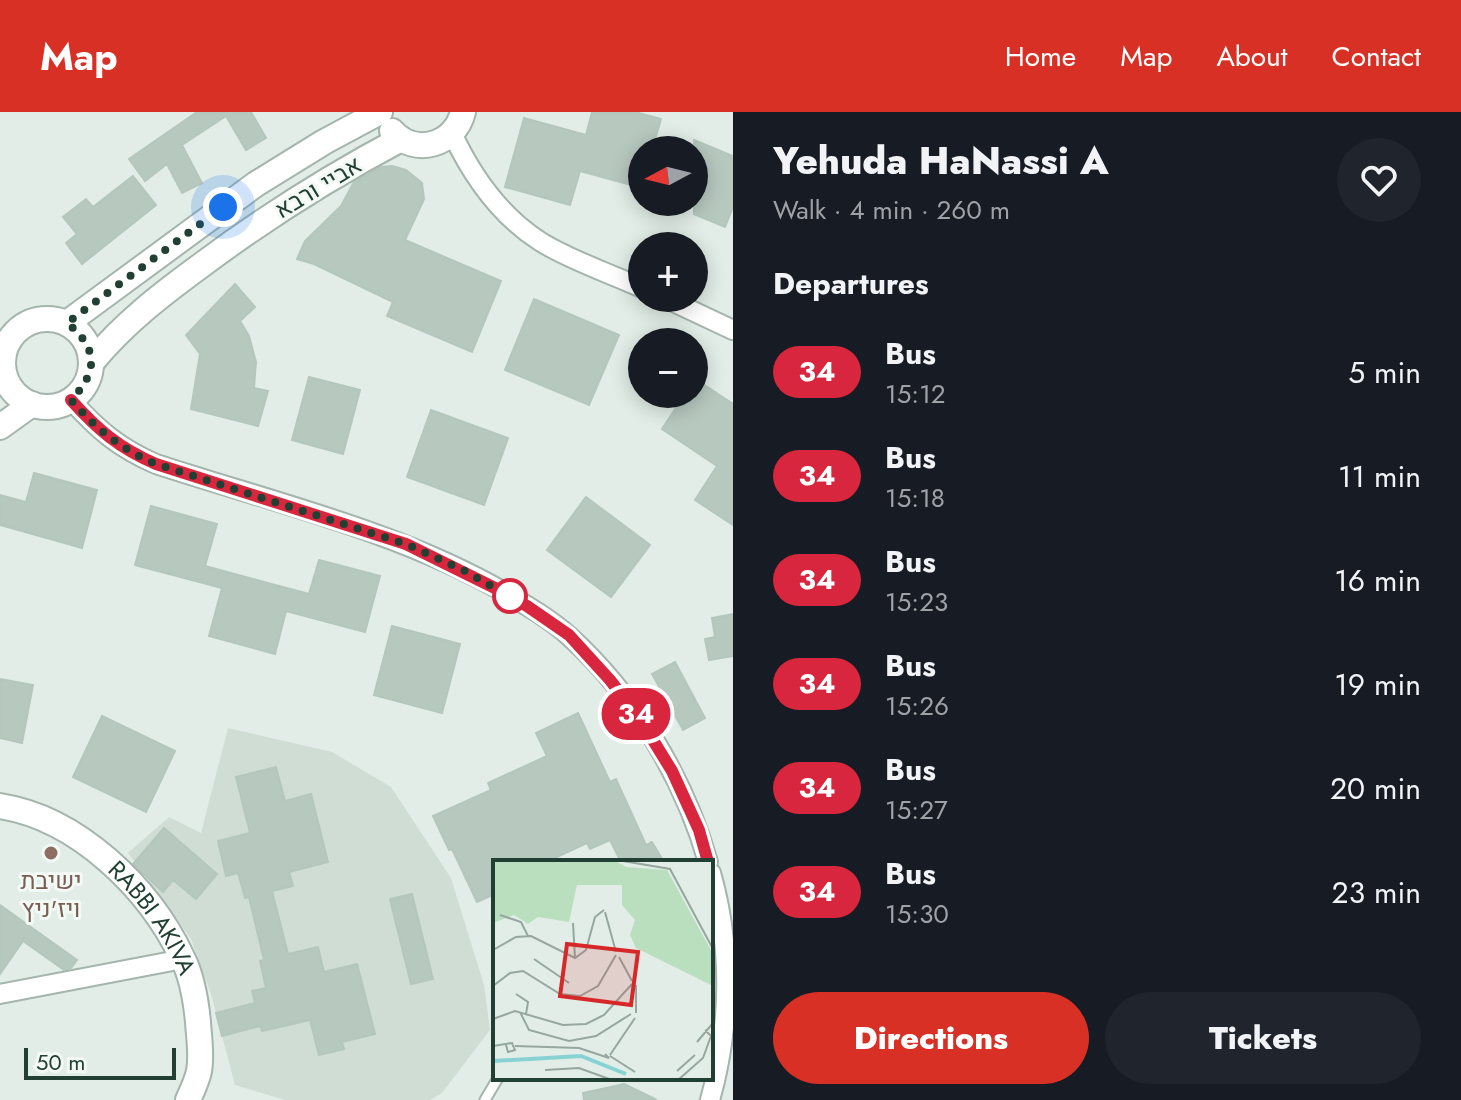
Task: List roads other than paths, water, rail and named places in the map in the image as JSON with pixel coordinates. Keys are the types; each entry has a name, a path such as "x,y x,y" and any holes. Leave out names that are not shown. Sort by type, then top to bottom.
{"street":[{"path":"382,112 385,122 401,139 413,145 428,146 442,142 462,118"},
{"name":"אביי ורבא","path":"67,323 256,184 324,142 382,112"},
{"path":"462,118 480,184 501,210 541,242 628,282"},
{"name":"אביי ורבא","path":"92,362 137,314 274,212 340,171 401,139"},
{"path":"695,312 733,330"},
{"path":"43,318 67,323 82,335 92,362 85,385 71,400 58,406 32,404 15,393 2,372 8,342 23,325 43,318"},
{"path":"71,400 100,431 127,452 406,544 495,588 569,635 640,719 672,771 699,830 707,860"},
{"path":"0,427 32,404"},
{"name":"RABBI AKIVA","path":"0,806 53,822 97,853 139,891 161,922 183,959 196,1003 199,1070 188,1100"},
{"path":"710,1100 727,1014 725,945 713,883"},
{"path":"0,994 183,959"}],"lane":[{"path":"485,1100 497,1080"}],"place":[{"name":"ישיבת ויז'ניץ","path":"51,853"}]}
